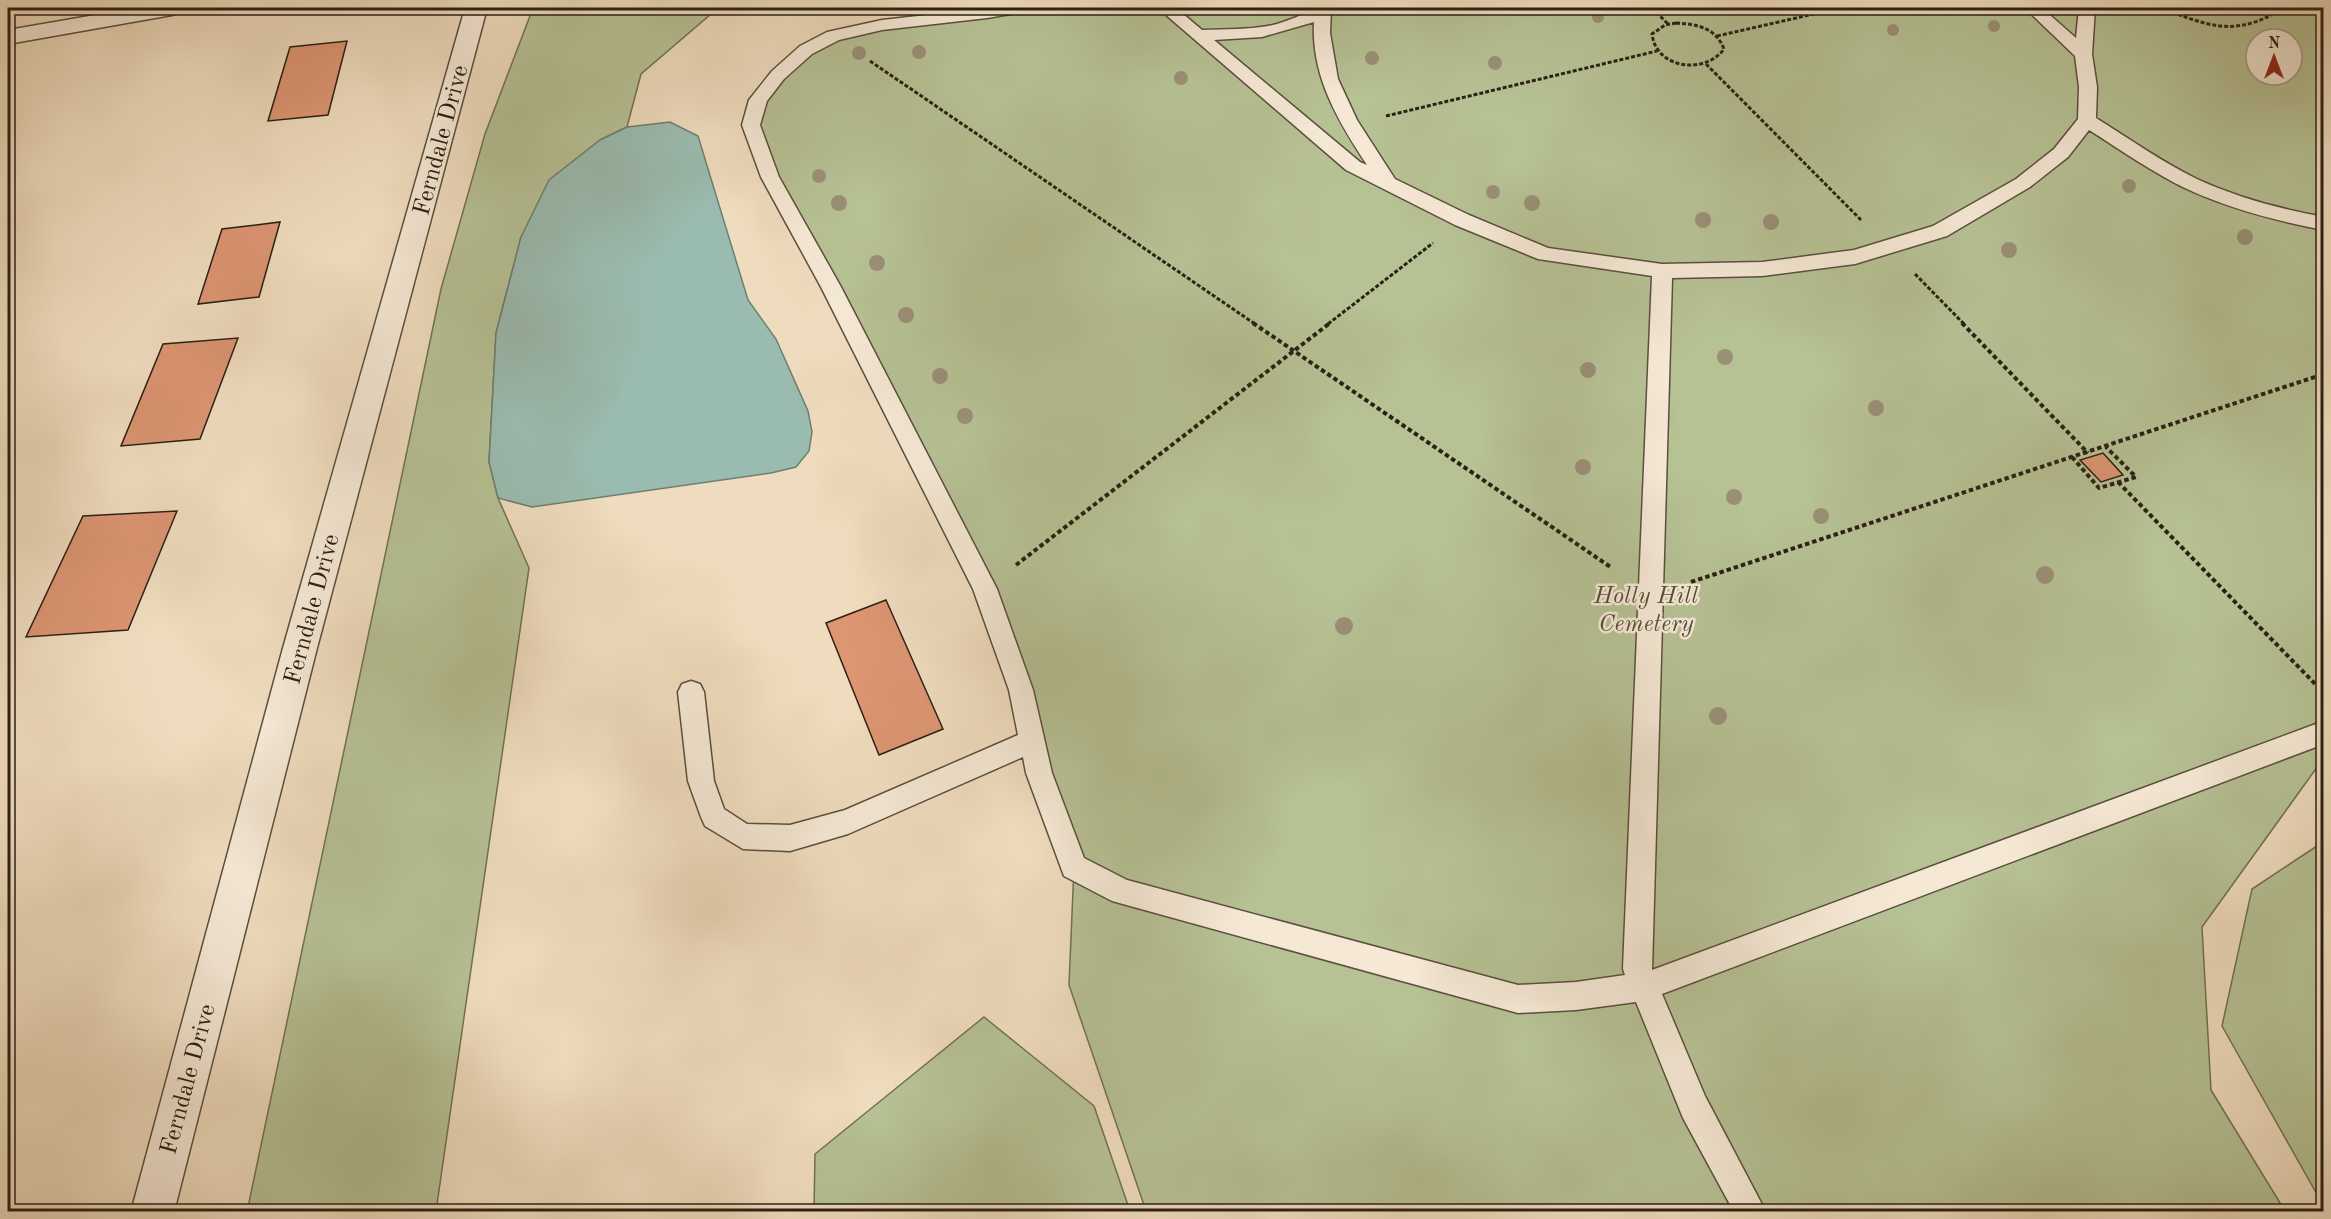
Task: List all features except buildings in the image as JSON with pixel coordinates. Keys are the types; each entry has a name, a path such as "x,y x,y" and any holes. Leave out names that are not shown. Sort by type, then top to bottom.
{"street":[{"path":"8,37 172,8"},
{"name":"Ferndale Drive","path":"152,1212 300,648 476,8"}],"lane":[{"path":"1016,8 882,25 833,36 806,50 778,75 758,99 751,125 770,177 831,287 985,589 1021,690 1039,773 1074,867 1122,892 1518,999 1576,996 1644,987 2324,732"},
{"path":"1166,8 1353,166 1462,220 1545,254 1662,271 1762,269 1855,256 1940,231 2023,183 2061,153 2087,120 2088,87 2084,54 2087,8"},
{"path":"2033,8 2084,54"},
{"path":"1199,35 1268,33 1296,25 1323,9"},
{"path":"1323,9 1320,31 1326,65 1338,104 1388,183"},
{"path":"2087,120 2155,163 2208,190 2289,218 2324,224"},
{"path":"1662,271 1637,969 1694,1107 1751,1212"},
{"path":"691,692 701,781 714,817 743,836 790,838 848,822 1032,741"}],"path":[{"path":"1652,8 1668,24"},
{"path":"1717,36 1840,8"},
{"path":"2161,8 2230,30 2260,22 2271,15 2268,8"},
{"path":"1687,23 1699,26 1717,36 1724,49 1716,60 1706,64 1671,60 1657,51 1651,41 1652,34 1668,24 1687,23"},
{"path":"833,36 1651,595 2324,374"},
{"path":"1350,125 1657,51"},
{"path":"1706,64 1888,246 2088,453"},
{"path":"985,589 1462,220"},
{"path":"2072,457 2099,488 2136,477 2106,447"},
{"path":"2118,482 2324,693"}],"green space":[{"path":"533,8 718,8 641,74 627,127 600,140 521,237 496,333 489,462 498,498 529,568 436,1211 247,1212 441,289 485,134"},
{"name":"Holly Hill Cemetery","path":"1016,8 2323,8 2323,759 2202,927 2211,1090 2285,1211 1146,1211 1069,985 1074,867 985,589 751,125 758,100 833,36"},
{"path":"2323,842 2323,1205 2222,1026 2252,889"},
{"path":"984,1017 1094,1106 1130,1211 814,1211 815,1154"}],"water":[{"path":"670,122 698,136 748,300 776,339 808,411 812,432 809,451 796,467 771,473 532,507 498,498 489,462 496,333 521,237 549,180 600,140 627,127"}]}
